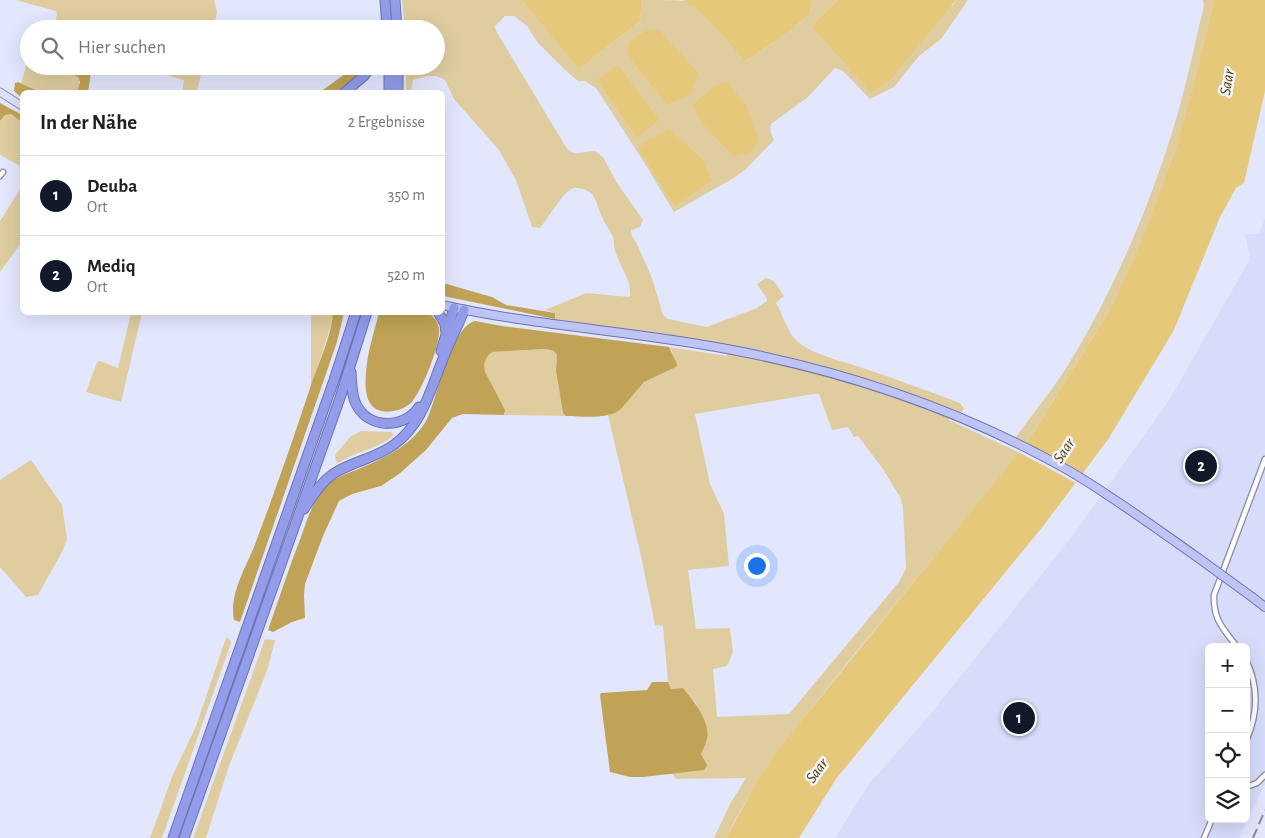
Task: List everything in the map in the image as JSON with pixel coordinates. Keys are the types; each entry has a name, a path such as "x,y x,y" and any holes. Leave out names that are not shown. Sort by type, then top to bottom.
{"highway":[{"path":"395,0 396,20"},
{"path":"384,20 385,3"},
{"path":"385,3 387,20"},
{"path":"347,90 365,75"},
{"path":"388,90 389,75"},
{"path":"398,75 398,90"},
{"path":"351,366 354,397 357,406 363,414 380,423 402,422 413,415 422,403 454,308"},
{"path":"296,522 318,489 330,477 346,467 386,450 407,434 426,404 442,360 464,310"},
{"path":"173,838 337,374 355,315"},
{"path":"184,838 351,366 366,315"},
{"path":"440,315 446,333"}],"main road":[{"path":"0,92 20,105"},
{"path":"445,306 541,323 728,349 826,371 901,395 997,434 1065,469 1136,514 1265,607"}],"street":[{"path":"1234,643 1218,622 1214,611 1214,595 1265,458"},
{"path":"1249,733 1256,714 1256,697 1250,668"},
{"path":"1250,786 1265,775"},
{"path":"1204,838 1210,823"}],"shaded area":[{"path":"16,0 214,0 217,12 215,20 56,20 56,11"},
{"path":"402,0 522,0 580,68 640,21 642,0 684,1 692,5 709,19 744,62 790,31 809,14 813,0 838,0 815,22 953,5 956,0 968,0 941,39 919,56 894,87 870,99 843,71 835,68 808,97 771,124 770,130 774,140 745,170 674,212 596,88 585,81 578,81 565,70 538,43 527,26 514,16 505,16 495,26 496,31 566,147 576,153 595,151 603,157 617,183 643,220 640,227 631,230 632,236 652,278 663,315 668,319 707,327 757,308 767,299 757,284 766,278 774,281 784,296 776,303 790,333 802,345 828,357 888,376 960,403 964,409 961,413 953,409 949,420 1020,453 849,661 799,725 752,791 726,838 714,838 730,804 746,778 676,779 672,773 686,771 700,754 707,739 696,703 683,688 671,689 668,682 663,626 655,625 608,415 616,412 644,382 676,367 672,351 669,347 727,356 728,344 555,319 555,313 545,310 586,293 630,297 629,284 614,248 613,237 602,218 593,195 580,188 570,190 540,228 532,227 516,180 499,150 454,99 445,80 437,76 427,76 413,80 411,90 406,90 406,75 445,75 445,20 404,20","holes":["819,394 832,430 848,427 854,437 858,436 883,469 900,497 903,507 906,568 899,582 789,714 717,717 713,669 727,666 733,652 730,628 696,629 688,570 729,566 724,514 710,484 695,414"]},
{"path":"1203,0 1214,0 1185,123 1142,241 1110,310 1027,443 1016,437 1063,373 1095,319 1123,261 1148,201 1179,108 1204,5"},
{"path":"23,75 75,75 79,83 77,90 36,90 21,83"},
{"path":"74,75 91,75 88,90 78,90 80,82 78,77"},
{"path":"166,75 201,75 197,90 182,90 184,80"},
{"path":"344,75 358,75 340,90 323,90"},
{"path":"18,82 36,90 20,90 20,96 14,91 15,83"},
{"path":"0,103 20,114 20,121 11,114 5,115 0,121"},
{"path":"11,114 20,121 20,166 0,155 0,121 5,115"},
{"path":"20,189 20,245 0,272 0,221"},
{"path":"1265,218 1265,784 1250,815 1250,643 1205,643 1205,823 1246,823 1239,838 835,838 869,784 929,716 1076,531 1168,402 1250,259 1245,234 1259,234"},
{"path":"445,284 492,297 506,305 555,313 555,319 445,296"},
{"path":"131,315 142,315 121,402 86,392 97,362 100,361 118,368"},
{"path":"311,315 333,315 333,319 311,388"},
{"path":"333,315 344,315 337,342 240,622 234,620 233,611 236,592 269,507"},
{"path":"378,315 431,315 438,324 439,335 430,367 411,403 402,409 384,412 374,407 368,400 366,380 369,350"},
{"path":"475,321 669,347 677,364 676,367 644,382 620,410 614,413 593,417 566,416 563,413 556,371 557,355 554,351 546,349 492,352 485,361 485,372 505,410 504,415 463,414 452,418 426,450 399,474 381,486 352,494 339,501 323,536 305,584 305,618 292,622 273,632 268,630 308,517 321,492 340,476 387,456 415,436 428,417 452,348 459,335 467,326"},
{"path":"546,349 554,351 557,355 556,371 563,412 566,416 504,415 505,413 486,376 484,370 485,359 492,352"},
{"path":"361,431 391,432 394,435 381,444 339,463 336,461 335,455 350,437"},
{"path":"31,460 62,505 67,539 62,552 38,595 26,597 0,567 0,480"},
{"path":"226,638 229,638 231,643 162,838 150,838 172,777 196,726"},
{"path":"265,639 275,640 268,668 229,766 206,838 193,838"},
{"path":"652,682 668,682 671,689 683,688 700,712 708,732 707,741 701,754 707,765 704,770 643,777 630,777 610,772 600,695 601,693 647,690"}],"water":[{"path":"522,0 642,0 640,21 579,69"},
{"path":"683,0 813,0 809,14 790,31 744,62 724,36 701,13"},
{"path":"838,0 956,0 890,80 875,90 870,91 813,28 815,22"},
{"name":"Saar","path":"1214,0 1265,0 1265,91 1244,183 1236,188 1220,217 1174,330 1109,438 1044,525 836,779 799,838 726,838 757,782 778,750 1027,443 1110,310 1142,240 1177,145"},
{"path":"649,29 660,31 698,72 691,94 667,105 627,54 630,41"},
{"path":"618,65 659,120 637,138 597,80"},
{"path":"726,81 745,103 759,139 753,151 734,157 702,123 692,105 716,85"},
{"path":"669,129 703,160 712,181 675,206 638,148"}],"pier":[{"path":"1025,442 1085,475 1078,484 1018,452"}],"railway":[{"path":"1253,838 1265,810"}],"place":[{"name":"Mediq","path":"1201,466"},
{"name":"Deuba","path":"1019,718"}]}
